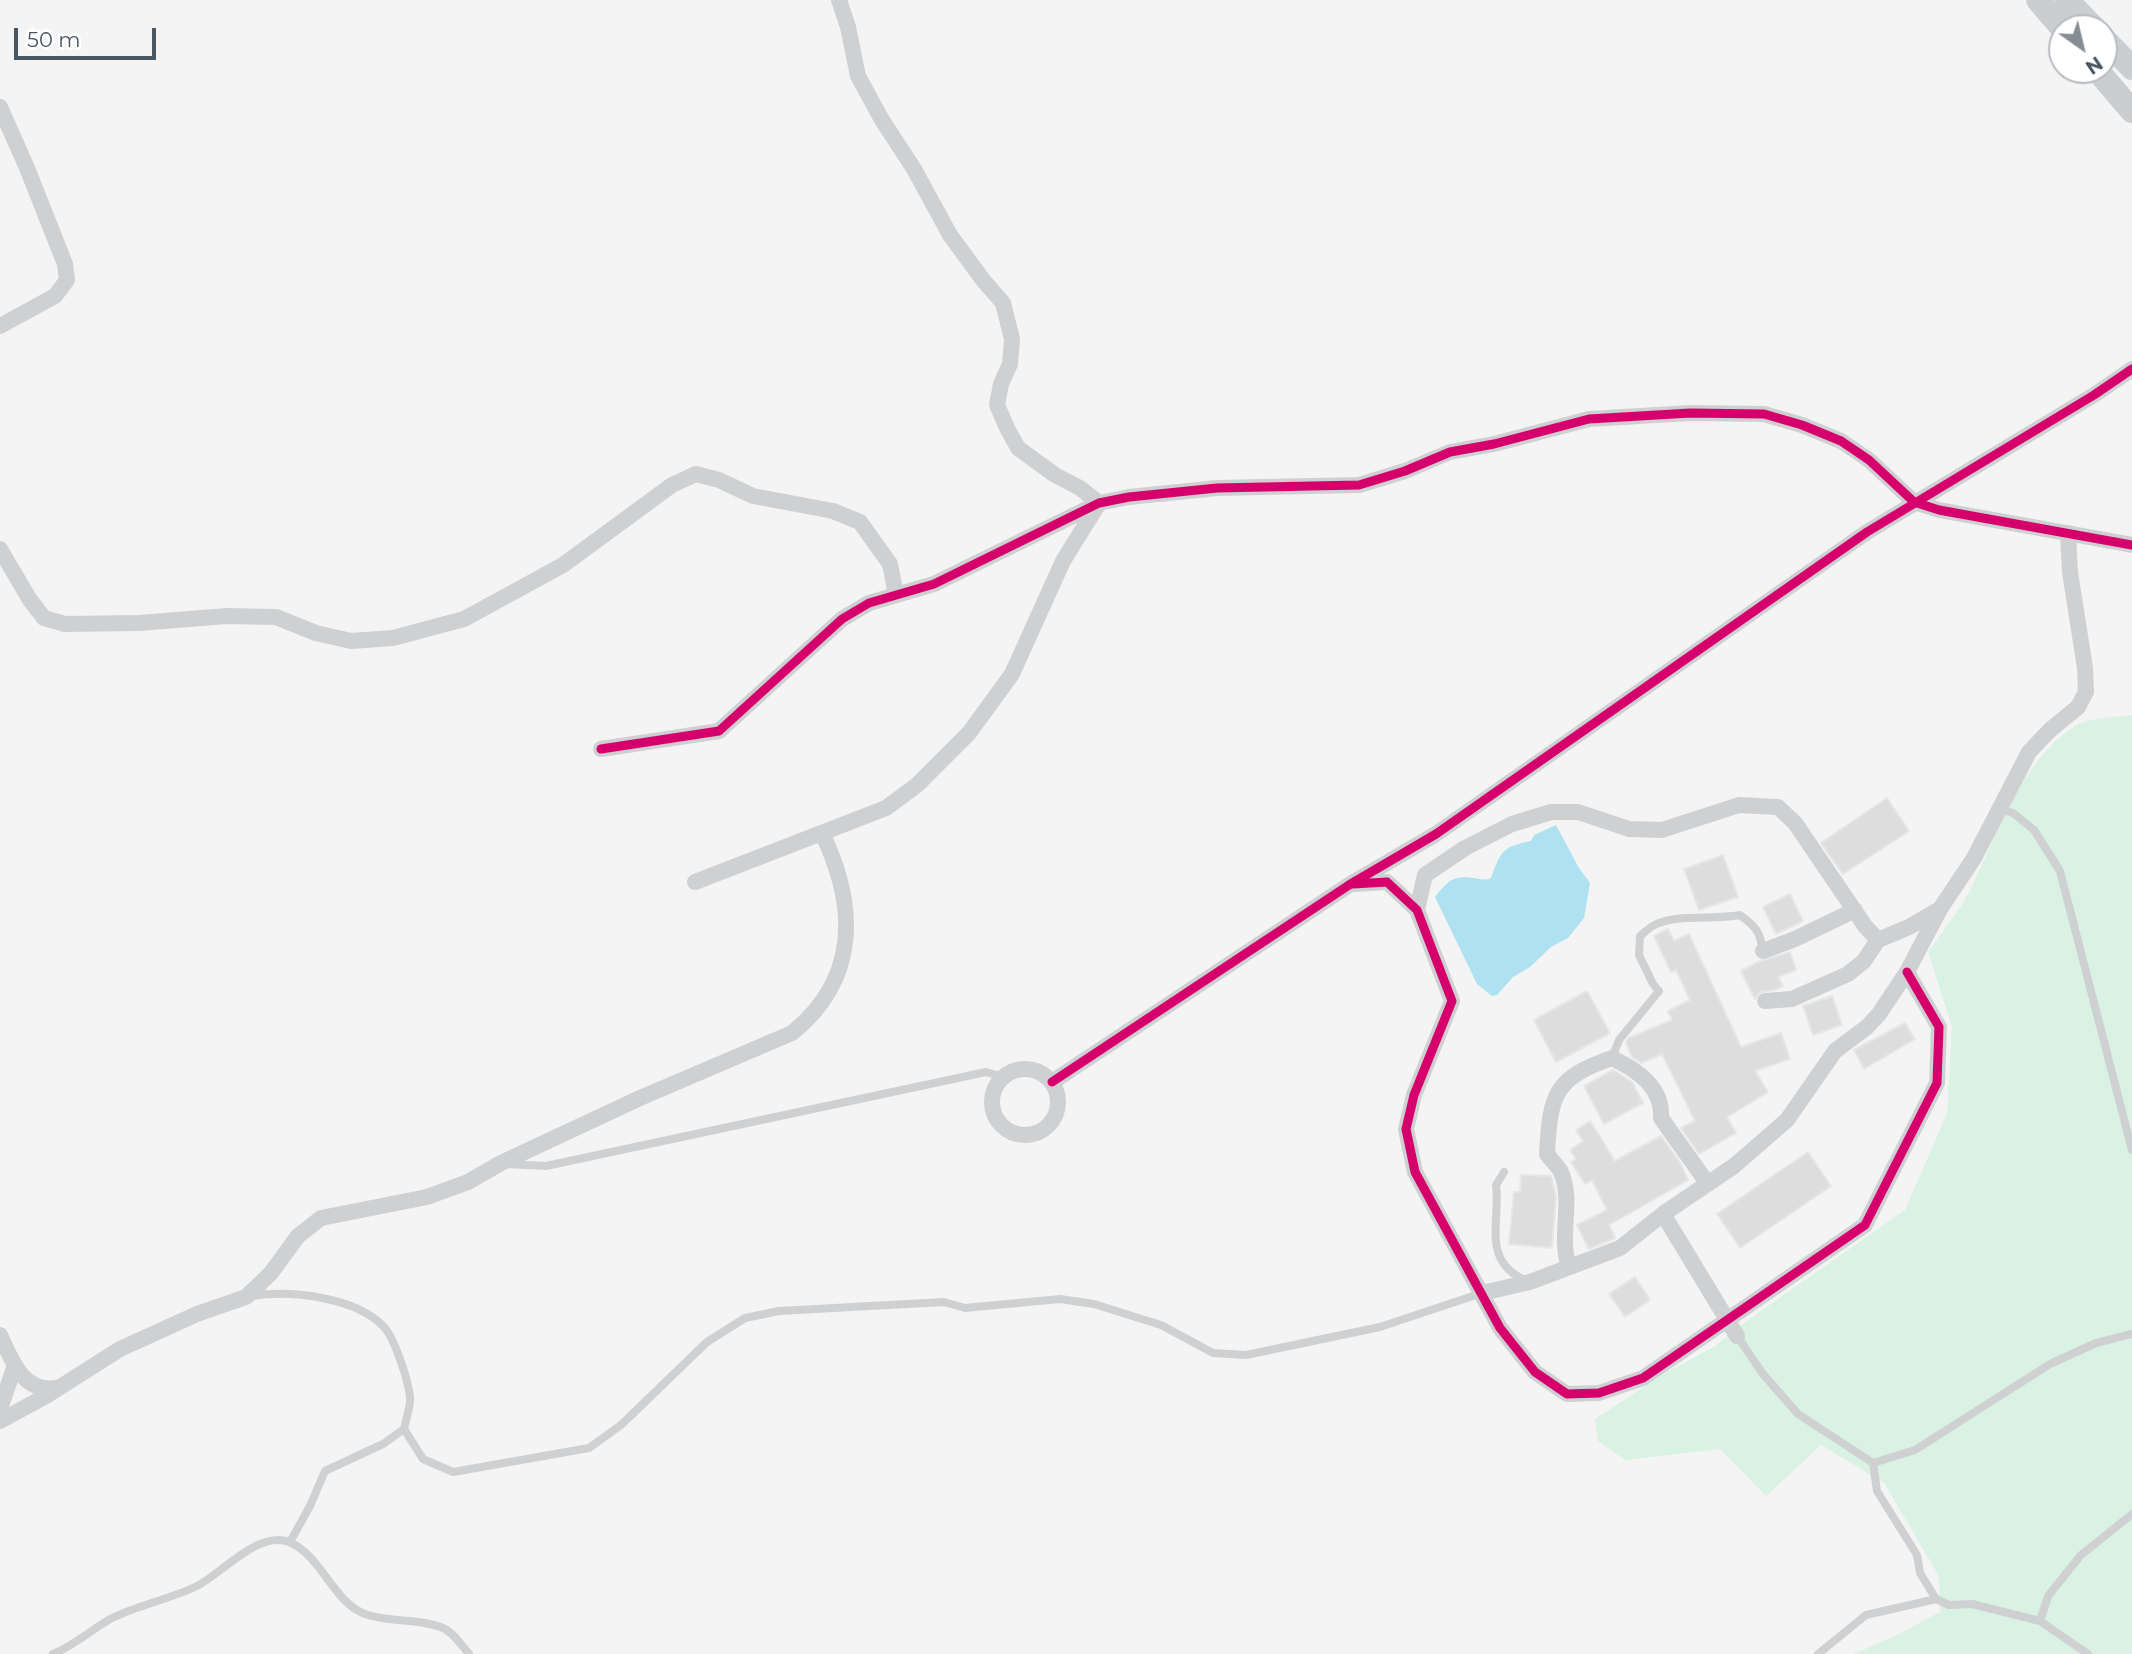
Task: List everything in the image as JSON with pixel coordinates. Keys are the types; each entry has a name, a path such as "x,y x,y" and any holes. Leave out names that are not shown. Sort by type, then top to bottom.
{"main road":[{"path":"2038,0 2050,14"},
{"path":"2067,0 2080,14"},
{"path":"2118,54 2132,68"},
{"path":"2109,84 2132,111"}],"street":[{"path":"839,0 859,76 876,109 914,169 950,235 1003,303 1012,339 1010,364 997,405 1007,428 1018,448 1099,503"},
{"path":"0,107 65,264 67,280 55,296 0,326"},
{"path":"1052,1082 1349,885 1436,834 1867,532 2094,396 2132,369"},
{"path":"601,748 719,731 842,619 869,603 934,584 1099,503 1129,497 1217,488 1359,485 1405,471 1450,452 1494,444 1588,419 1690,413 1764,414 1802,425 1841,441 1869,460 1914,502 1940,510 2132,545"},
{"path":"0,549 30,600 44,618 65,624 139,623 227,616 276,617 316,633 351,641 393,638 464,619 563,565 672,485 696,474 719,480 752,496 833,512 860,522 890,564 897,595"},
{"path":"695,882 886,808 917,785 969,733 1012,674 1063,561 1099,503"},
{"path":"1482,1293 1530,1282 1620,1248 1663,1214 1734,1166 1787,1120 1835,1051 1867,1027 1879,1014 1907,972 1940,909 1973,858 2029,752 2078,707 2086,692 2085,668 2070,572 2068,533"},
{"path":"1417,910 1425,875 1465,849 1512,824 1551,812 1578,812 1629,829 1662,830 1739,806 1778,807 1795,823 1865,926 1878,940"},
{"path":"0,1421 60,1388 120,1349 197,1314 246,1297 271,1273 298,1236 321,1218 427,1197 468,1182 501,1163 640,1098 792,1033 809,1020 838,975 846,948 846,911 835,861 822,834"},
{"path":"1349,885 1387,882 1417,910 1452,1001 1414,1095 1406,1129 1415,1172 1500,1328 1535,1372 1567,1394 1599,1393 1643,1378 1865,1225 1937,1083 1939,1027 1907,972"},
{"path":"1765,1001 1792,999 1848,974 1864,961 1878,940 1909,927 1940,909"},
{"path":"1763,951 1855,911"},
{"path":"1569,1266 1563,1237 1567,1200 1561,1172 1547,1154 1548,1125 1556,1091 1567,1079 1586,1067 1612,1058 1638,1073 1652,1087 1662,1105 1661,1118 1708,1184"},
{"path":"1034,1070 1044,1074 1052,1082 1058,1092 1059,1103 1052,1124 1033,1135 1022,1136 1002,1127 995,1118 992,1096 1003,1077 1012,1071 1034,1070"},
{"path":"1663,1214 1737,1336"},
{"path":"0,1335 19,1374 38,1388 60,1388"},
{"path":"0,1409 15,1365"}],"lane":[{"path":"1998,808 2013,813 2034,830 2060,871 2132,1150"},
{"path":"1612,1058 1619,1040 1659,991 1639,955 1640,936 1657,923 1740,915 1756,926 1763,951"},
{"path":"501,1163 545,1166 986,1072 1003,1077"},
{"path":"1504,1172 1496,1185 1498,1199 1494,1227 1498,1252 1507,1269 1530,1282"},
{"path":"246,1297 296,1293 358,1308 384,1327 397,1348 410,1400 404,1429 383,1444 325,1471 290,1542"},
{"path":"404,1429 423,1459 453,1472 589,1448 621,1425 707,1342 745,1318 779,1311 944,1302 965,1307 1060,1298 1094,1304 1161,1325 1213,1353 1246,1355 1380,1327 1482,1293"},
{"path":"1873,1463 1916,1450 2050,1364 2096,1343 2132,1334"},
{"path":"1737,1336 1763,1374 1798,1414 1873,1463 1877,1492 1917,1555 1920,1573 1936,1599 1950,1605 1972,1604 2040,1621 2088,1654"},
{"path":"2040,1621 2048,1596 2081,1555 2132,1514"},
{"path":"53,1654 112,1618 194,1587 217,1575 234,1559 255,1546 274,1539 290,1542 309,1558 348,1604 363,1614 445,1628 469,1654"},
{"path":"1818,1654 1866,1615 1936,1599"}],"green space":[{"path":"2132,715 2132,1654 1854,1654 1940,1612 1939,1576 1884,1483 1821,1445 1766,1496 1720,1449 1625,1460 1598,1441 1595,1419 1662,1375 1715,1346 1905,1210 1947,1113 1952,1027 1928,952 1966,898 2012,800 2039,759 2056,741 2081,723"}],"water":[{"path":"1556,825 1590,883 1584,918 1568,938 1551,947 1530,967 1513,977 1497,995 1492,996 1477,984 1435,897 1455,878 1491,878 1500,856 1508,848 1531,841 1534,835"}],"building":[{"path":"1887,798 1909,831 1843,874 1821,843"},
{"path":"1723,855 1738,897 1699,910 1684,869"},
{"path":"1790,894 1803,921 1776,934 1763,907"},
{"path":"1668,929 1674,941 1689,934 1741,1047 1781,1033 1790,1059 1755,1071 1768,1092 1727,1117 1736,1133 1699,1154 1681,1128 1695,1121 1662,1054 1641,1063 1632,1057 1626,1042 1629,1038 1672,1020 1668,1011 1690,1000 1676,970 1671,972 1654,936"},
{"path":"1790,952 1796,970 1778,977 1783,986 1760,992 1755,999 1741,971 1760,961"},
{"path":"1587,991 1610,1033 1556,1062 1534,1020"},
{"path":"1832,996 1842,1025 1813,1035 1803,1006"},
{"path":"1905,1023 1915,1039 1864,1069 1854,1050"},
{"path":"1613,1070 1632,1082 1643,1103 1604,1124 1584,1086"},
{"path":"1590,1121 1615,1161 1661,1136 1681,1164 1688,1180 1609,1225 1615,1238 1589,1249 1577,1225 1607,1210 1592,1180 1585,1184 1571,1162 1576,1159 1570,1150 1583,1141 1576,1130"},
{"path":"1808,1152 1831,1186 1740,1248 1717,1214"},
{"path":"1521,1175 1551,1176 1556,1196 1552,1248 1509,1244 1514,1192 1520,1192"},
{"path":"1635,1277 1650,1300 1625,1317 1609,1294"}],"cycle path":[{"path":"1052,1082 1349,885 1436,834 1867,532 2094,395 2132,369"},
{"path":"601,749 719,731 842,619 869,603 934,584 1099,503 1129,497 1217,488 1359,485 1405,471 1450,452 1494,444 1589,419 1690,413 1764,414 1802,425 1841,441 1869,460 1914,502 1939,510 2132,545"},
{"path":"1353,884 1387,882 1417,910 1452,1001 1414,1095 1406,1129 1415,1172 1500,1328 1535,1372 1567,1394 1599,1393 1643,1378 1865,1225 1937,1083 1939,1027 1907,972"}]}
